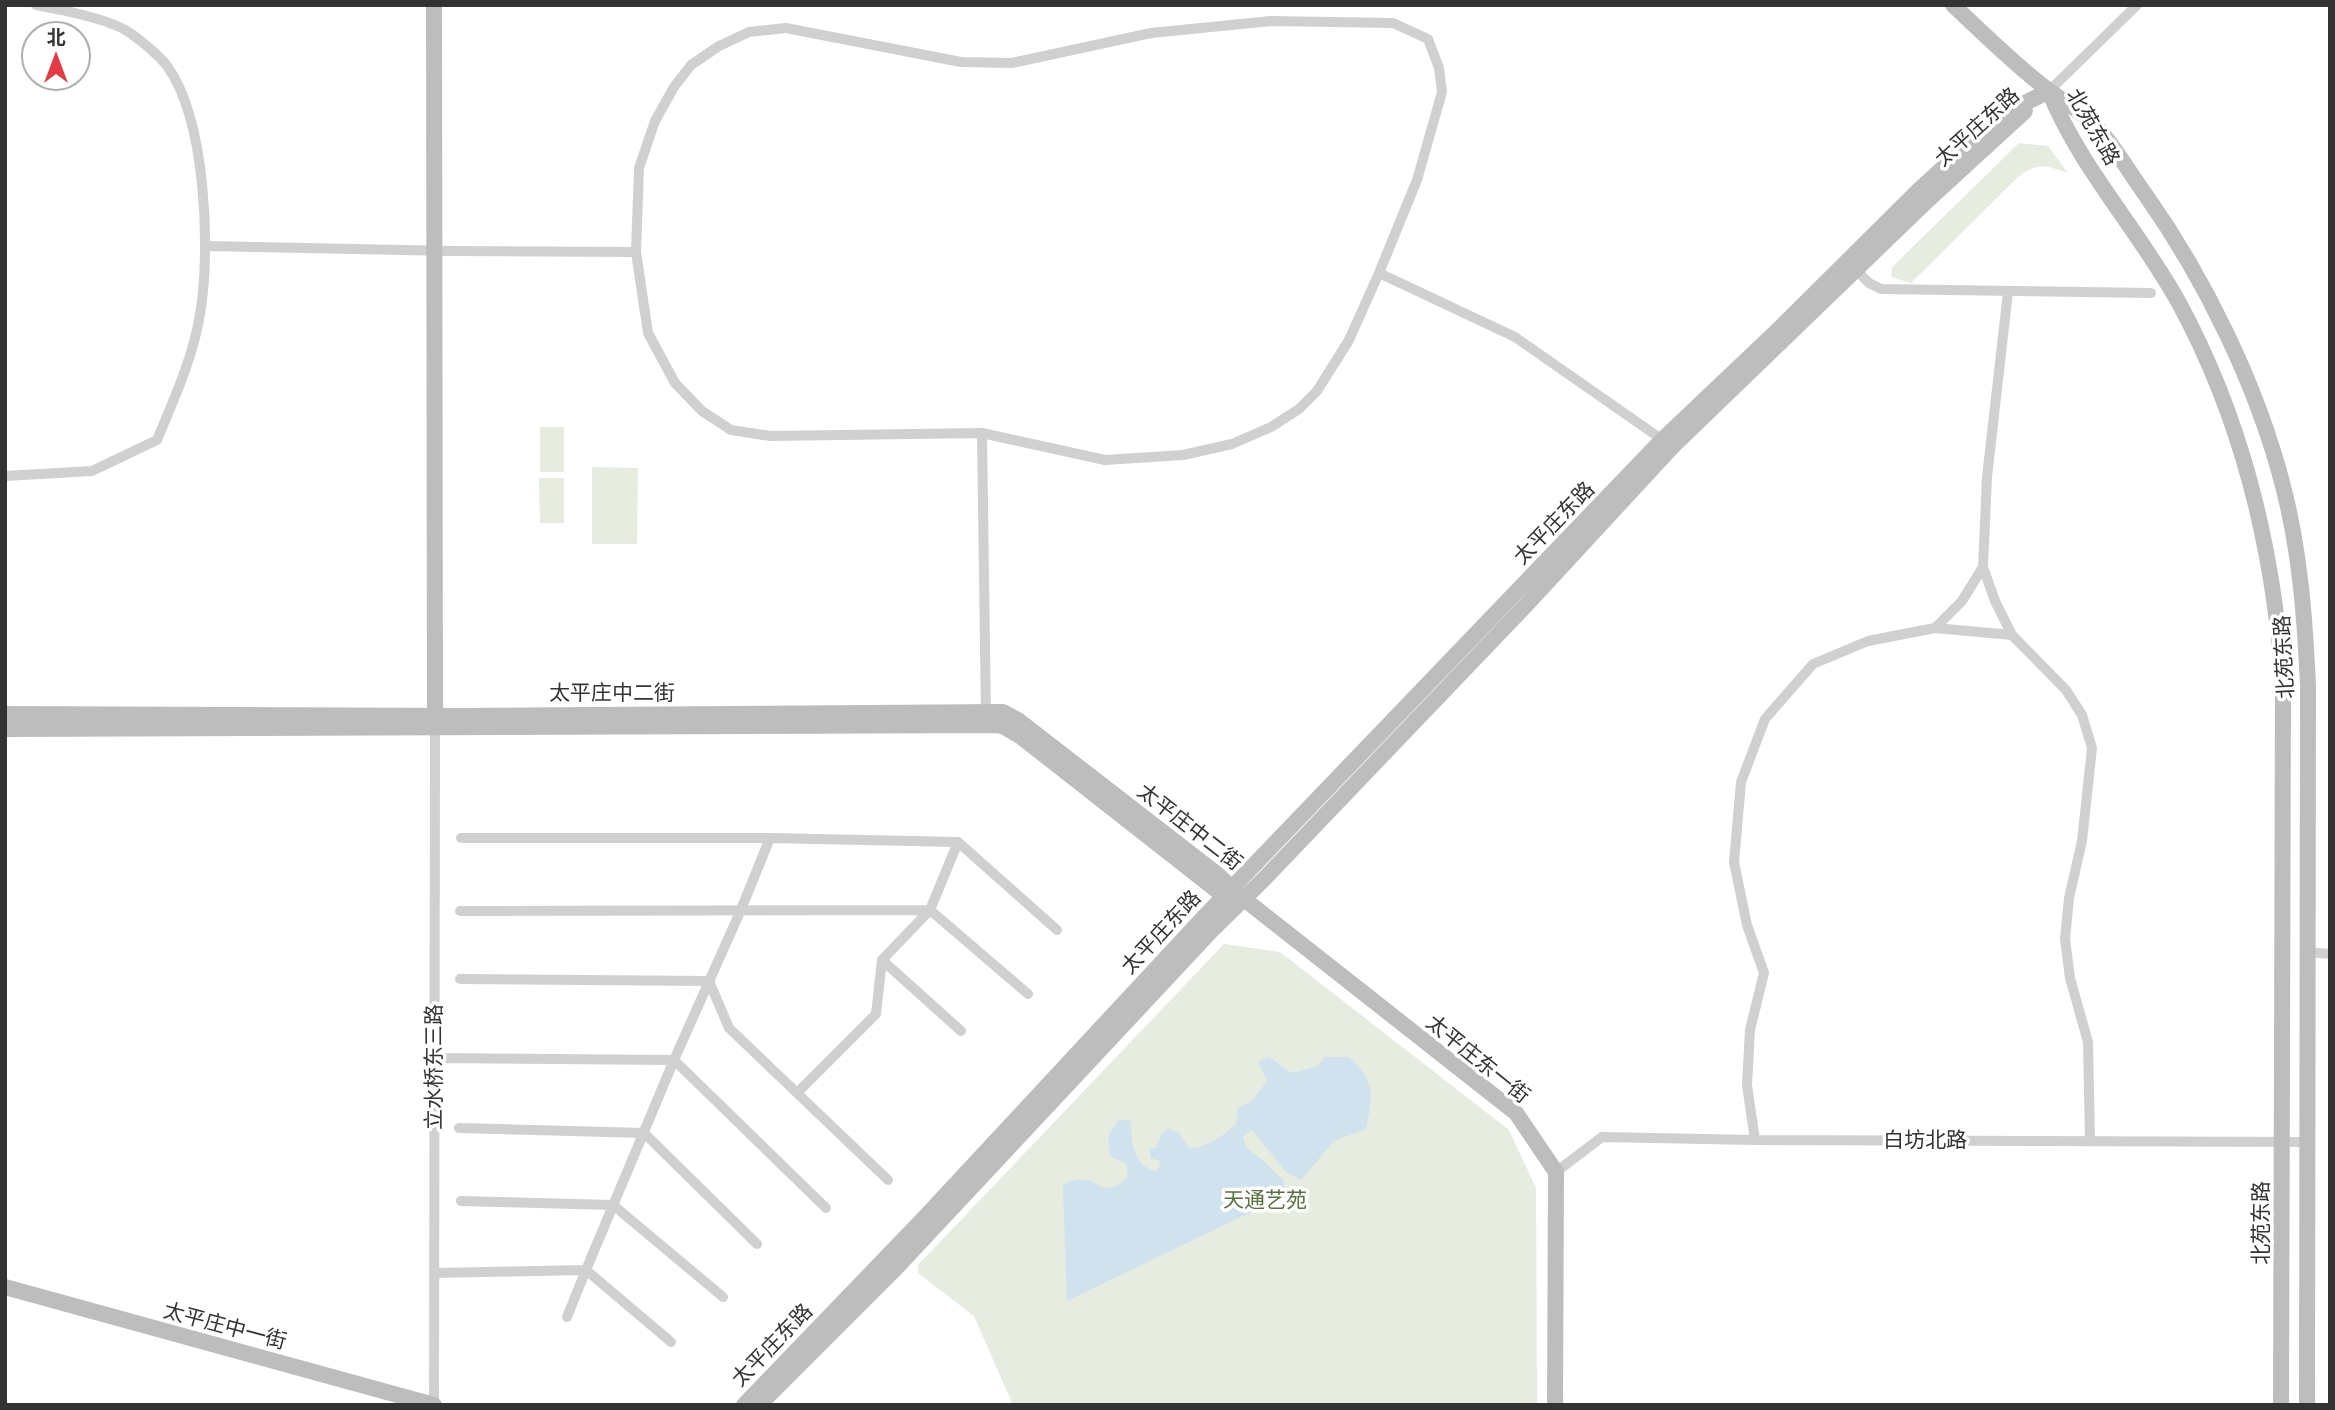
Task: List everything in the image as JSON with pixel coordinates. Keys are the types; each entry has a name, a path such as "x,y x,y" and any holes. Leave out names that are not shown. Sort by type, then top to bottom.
{"main road":[{"path":"434,5 435,722"},
{"path":"1953,5 2049,91"},
{"name":"太平庄东路","path":"744,1405 1667,443 1852,265 2049,91"},
{"name":"北苑东路","path":"2049,91 2076,108 2096,126 2164,222 2210,304 2267,428 2288,513 2305,616 2308,686 2306,1405"},
{"name":"北苑东路","path":"2049,91 2061,122 2075,146 2137,234 2179,303 2236,434 2268,556 2279,619 2283,685 2281,1405"},
{"name":"太平庄中二街","path":"5,729 986,717 1003,712 1018,720 1234,894"},
{"name":"太平庄中二街","path":"5,714 435,722"},
{"name":"太平庄东路","path":"759,1405 897,1267 1201,941 1234,894"},
{"name":"太平庄东一街","path":"1234,894 1516,1113 1556,1172"},
{"path":"1555,1405 1556,1172"},
{"name":"太平庄中一街","path":"5,1287 434,1405"}],"street":[{"path":"5,476 92,471 157,440 182,379 200,315 207,246 196,144 183,98 167,66 126,30 68,11 36,5"},
{"path":"2049,91 2137,5"},
{"path":"1270,21 1393,23 1428,39 1439,68 1442,92 1417,180 1349,340 1317,391 1299,409 1270,427 1232,444 1183,455 1105,460 982,433 770,436 730,429 702,411 675,383 648,333 636,252 639,168 655,121 691,65 719,46 749,33 786,28 961,62 1012,63 1151,33 1270,21"},
{"path":"207,246 636,252"},
{"path":"1852,265 1869,283 1881,289 2151,293"},
{"path":"1379,273 1515,337 1667,443"},
{"path":"2008,292 1987,477 1983,567 1995,601 2012,635 2066,690 2082,715 2092,748 2082,841 2069,898 2065,939 2070,978 2088,1042 2090,1141"},
{"path":"982,433 986,717"},
{"path":"1936,628 1962,601 1983,567"},
{"path":"1755,1140 1747,1085 1750,1030 1764,973 1747,925 1734,862 1741,782 1765,719 1812,664 1868,641 1936,628 2012,635"},
{"name":"立水桥东三路","path":"434,1405 435,722"},
{"path":"461,838 770,838 958,842 1057,930"},
{"path":"567,1317 770,838"},
{"path":"797,1093 876,1014 882,960 930,910 958,842"},
{"path":"460,911 930,910 1028,994"},
{"path":"2307,952 2330,954"},
{"path":"882,960 961,1031"},
{"path":"460,979 709,981"},
{"path":"709,981 729,1028 888,1180"},
{"path":"434,1058 674,1060 826,1208"},
{"path":"459,1128 643,1133 757,1244"},
{"name":"白坊北路","path":"1556,1172 1602,1137 2307,1142"},
{"path":"461,1201 613,1205 723,1297"},
{"path":"434,1273 586,1270 671,1342"}],"green space":[{"path":"2019,143 2048,146 2068,173 2042,166 2019,176 1911,283 1891,277 1892,267"},
{"path":"540,427 564,427 564,472 540,472"},
{"path":"592,467 638,468 637,544 592,544"},
{"path":"539,478 564,478 564,523 540,523"},
{"name":"天通艺苑","path":"1224,944 1280,952 1509,1130 1536,1188 1537,1405 1013,1405 974,1316 918,1273 918,1265"}],"water":[{"path":"1269,1057 1292,1073 1318,1066 1325,1057 1349,1057 1364,1074 1370,1090 1366,1129 1334,1141 1301,1180 1286,1172 1252,1130 1243,1137 1247,1148 1284,1181 1284,1196 1067,1301 1063,1185 1084,1179 1104,1188 1117,1186 1128,1176 1126,1163 1111,1157 1108,1141 1119,1119 1131,1121 1135,1153 1143,1165 1157,1171 1161,1161 1150,1158 1150,1148 1156,1148 1161,1135 1168,1129 1178,1132 1189,1148 1202,1146 1226,1133 1236,1124 1238,1108 1252,1101 1267,1081 1258,1062"}]}
